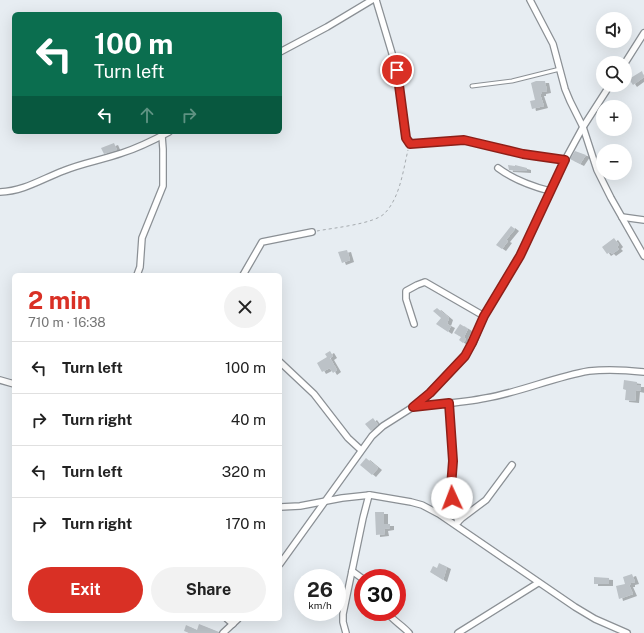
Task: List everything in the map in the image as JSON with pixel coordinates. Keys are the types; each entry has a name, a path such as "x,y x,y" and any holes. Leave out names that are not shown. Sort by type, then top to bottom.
{"street":[{"path":"282,51 327,27 372,0"},
{"path":"376,0 397,70 406,138 410,144 464,140 523,154 565,160"},
{"path":"530,0 548,33 570,101 583,127 597,170 644,256"},
{"path":"629,56 644,33"},
{"path":"282,561 372,436 383,426 413,407 430,393 465,356 484,316 520,256 565,160 583,127 606,92"},
{"path":"0,192 10,192 36,184 64,171 121,153 166,134"},
{"path":"138,273 142,238 163,186 162,136"},
{"path":"498,168 524,183 550,191"},
{"path":"622,217 644,220"},
{"path":"244,273 262,242 312,232"},
{"path":"414,324 406,299 406,291 425,282 484,316"},
{"path":"282,364 314,394 348,438 361,450"},
{"path":"413,407 486,398 589,372 617,370 644,372"},
{"path":"0,380 12,383"},
{"path":"449,403 453,461 451,487 457,523"},
{"path":"457,523 486,500 512,465"},
{"path":"346,633 343,622 343,614 363,518 370,495"},
{"path":"282,508 370,495 422,505 457,523 538,583 595,619 627,633"},
{"path":"458,633 538,583"},
{"path":"229,621 232,624"},
{"path":"224,633 236,621"},
{"path":"397,621 409,633"}],"lane":[{"path":"472,86 512,81 560,69"}],"path":[{"path":"312,232 365,222 384,214 394,201 410,144"}],"building":[{"path":"642,71 644,77 633,85 632,77"},
{"path":"536,81 545,81 547,91 540,94 544,106 532,109 530,101 535,100 531,83"},
{"path":"114,143 117,150 104,154 101,148"},
{"path":"575,151 586,155 580,164 570,159"},
{"path":"508,165 527,168 527,171 509,170"},
{"path":"511,226 515,229 506,240 508,241 502,249 496,245"},
{"path":"614,238 619,245 617,247 619,249 612,254 610,252 607,254 602,247"},
{"path":"347,250 350,260 342,263 338,252"},
{"path":"437,308 449,318 447,324 451,326 448,332 436,324 441,318 433,311"},
{"path":"460,324 468,329 464,337 466,339 463,343 459,340 461,337 454,333"},
{"path":"330,351 333,356 330,358 337,370 333,373 330,368 322,372 317,363 327,357 325,354"},
{"path":"624,380 637,382 637,385 641,385 641,391 636,390 635,401 625,400 626,390 623,389"},
{"path":"373,418 378,425 371,431 365,424"},
{"path":"366,458 378,468 372,475 360,465"},
{"path":"375,512 384,512 384,524 390,524 390,528 384,529 385,534 376,535"},
{"path":"439,563 447,567 443,580 430,572 433,566 437,568"},
{"path":"632,574 635,582 629,585 633,594 619,599 616,586 625,584 623,577"},
{"path":"594,577 609,578 609,584 594,584"},
{"path":"199,624 219,633 189,633 184,631 186,625 197,630"}],"route":[{"path":"397,70 406,138 410,144 464,140 523,154 565,160 520,256 484,316 465,356 430,393 413,407 449,403 453,461 451,487 452,498"}]}
